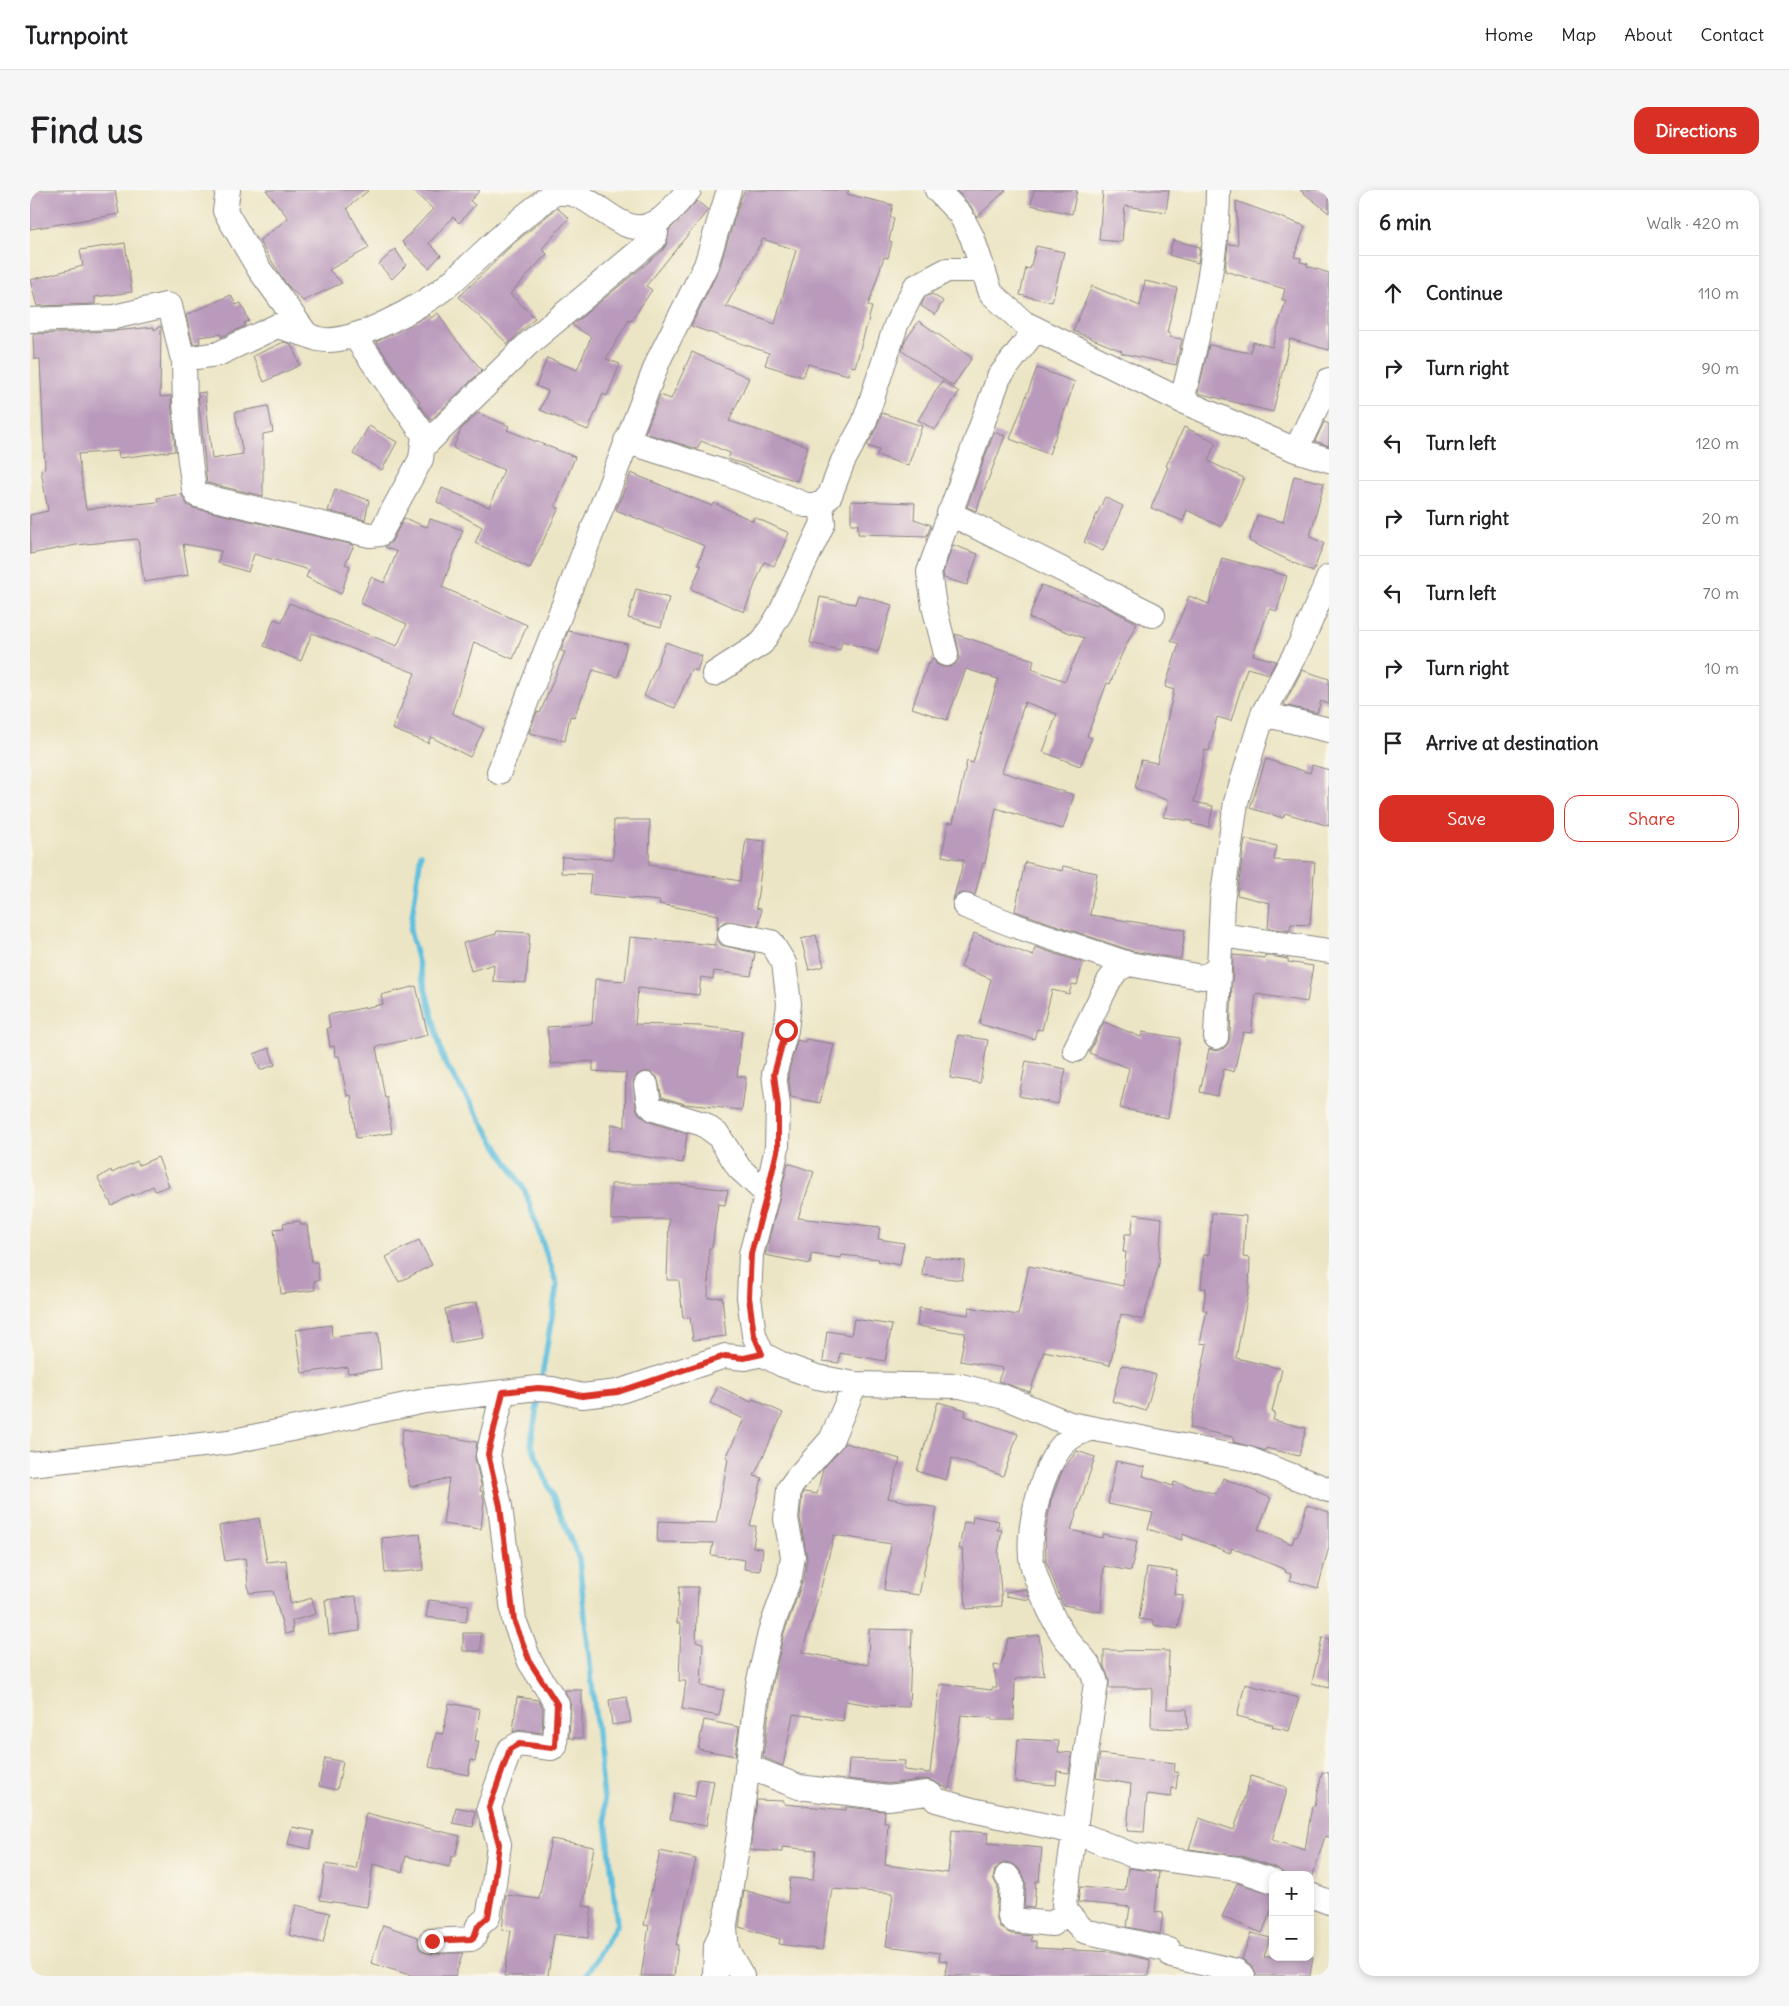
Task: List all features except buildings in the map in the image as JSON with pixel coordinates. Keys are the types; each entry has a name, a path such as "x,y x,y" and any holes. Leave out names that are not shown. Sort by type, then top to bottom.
{"street":[{"path":"228,190 225,212 259,268 307,335"},
{"path":"184,359 218,354 277,326 319,340 341,339 369,330 422,304 447,286 513,223 555,193 570,193 584,197 614,221 630,226 645,226 660,220 689,190"},
{"path":"499,772 659,359 706,265 729,190"},
{"path":"937,190 960,214 972,237 991,293 1024,323 1182,401 1296,450 1329,460"},
{"path":"1182,401 1205,304 1218,222 1218,190"},
{"path":"423,447 528,344 654,239 656,233 651,224"},
{"path":"626,441 720,471 806,506 821,505 830,495 843,461 864,423 896,325 915,287 947,270 983,270"},
{"path":"30,320 114,317 166,305 170,306 184,359 188,449 194,489 197,495 370,535 380,534 421,459 424,435 354,335"},
{"path":"946,654 934,606 929,572 999,377 1036,329"},
{"path":"1296,450 1329,380"},
{"path":"714,674 762,643 772,628 823,523 821,505"},
{"path":"949,513 1152,615"},
{"path":"1216,1037 1222,901 1236,802 1263,714 1300,643 1329,576"},
{"path":"1263,714 1329,730"},
{"path":"965,906 1016,926 1129,964 1202,977 1219,966"},
{"path":"730,934 771,942 784,964 789,1004 786,1030 774,1074 778,1106 778,1147 751,1254 749,1297 754,1335 762,1354 783,1366 854,1384 962,1386 1004,1397 1070,1424 1248,1459 1329,1490"},
{"path":"1221,935 1329,951"},
{"path":"1075,1050 1109,981 1118,969 1129,964"},
{"path":"646,1085 649,1104 654,1109 703,1124 718,1135 739,1168 767,1194"},
{"path":"30,1464 229,1442 425,1401 538,1388 552,1389 582,1396 618,1392 725,1356 744,1358 762,1354"},
{"path":"742,1976 727,1950 725,1924 739,1834 758,1685 771,1629 790,1576 793,1556 786,1519 789,1490 797,1478 832,1440 854,1384"},
{"path":"432,1941 471,1939 474,1937 478,1926 488,1917 499,1844 489,1808 510,1749 519,1744 552,1748 555,1746 557,1704 530,1662 514,1620 500,1506 488,1454 503,1392"},
{"path":"1090,1428 1069,1439 1053,1457 1041,1485 1032,1529 1032,1562 1044,1596 1062,1634 1084,1657 1092,1670 1096,1683 1064,1904 1067,1913 1084,1930 1169,1950 1172,1956 1236,1971 1243,1976"},
{"path":"747,1766 799,1787 888,1798 927,1793 936,1800 972,1810 1075,1832 1132,1855 1238,1870 1269,1880"},
{"path":"1007,1876 1012,1883 1010,1917 1013,1920 1052,1924 1067,1913"},
{"path":"1314,1896 1329,1902"},
{"path":"715,1976 716,1946 725,1924"}],"waterway":[{"path":"421,854 410,931 444,1061 525,1191 557,1285 541,1382"},
{"path":"539,1394 531,1444 579,1559 617,1924 586,1976"}],"route":[{"path":"432,1941 471,1939 474,1937 478,1926 488,1917 499,1844 489,1808 510,1749 519,1744 552,1748 555,1746 557,1704 530,1662 514,1620 500,1506 488,1454 503,1392 538,1388 552,1389 582,1396 618,1392 725,1356 744,1358 762,1354 754,1335 749,1297 751,1254 778,1147 778,1106 774,1074 786,1030"}]}
